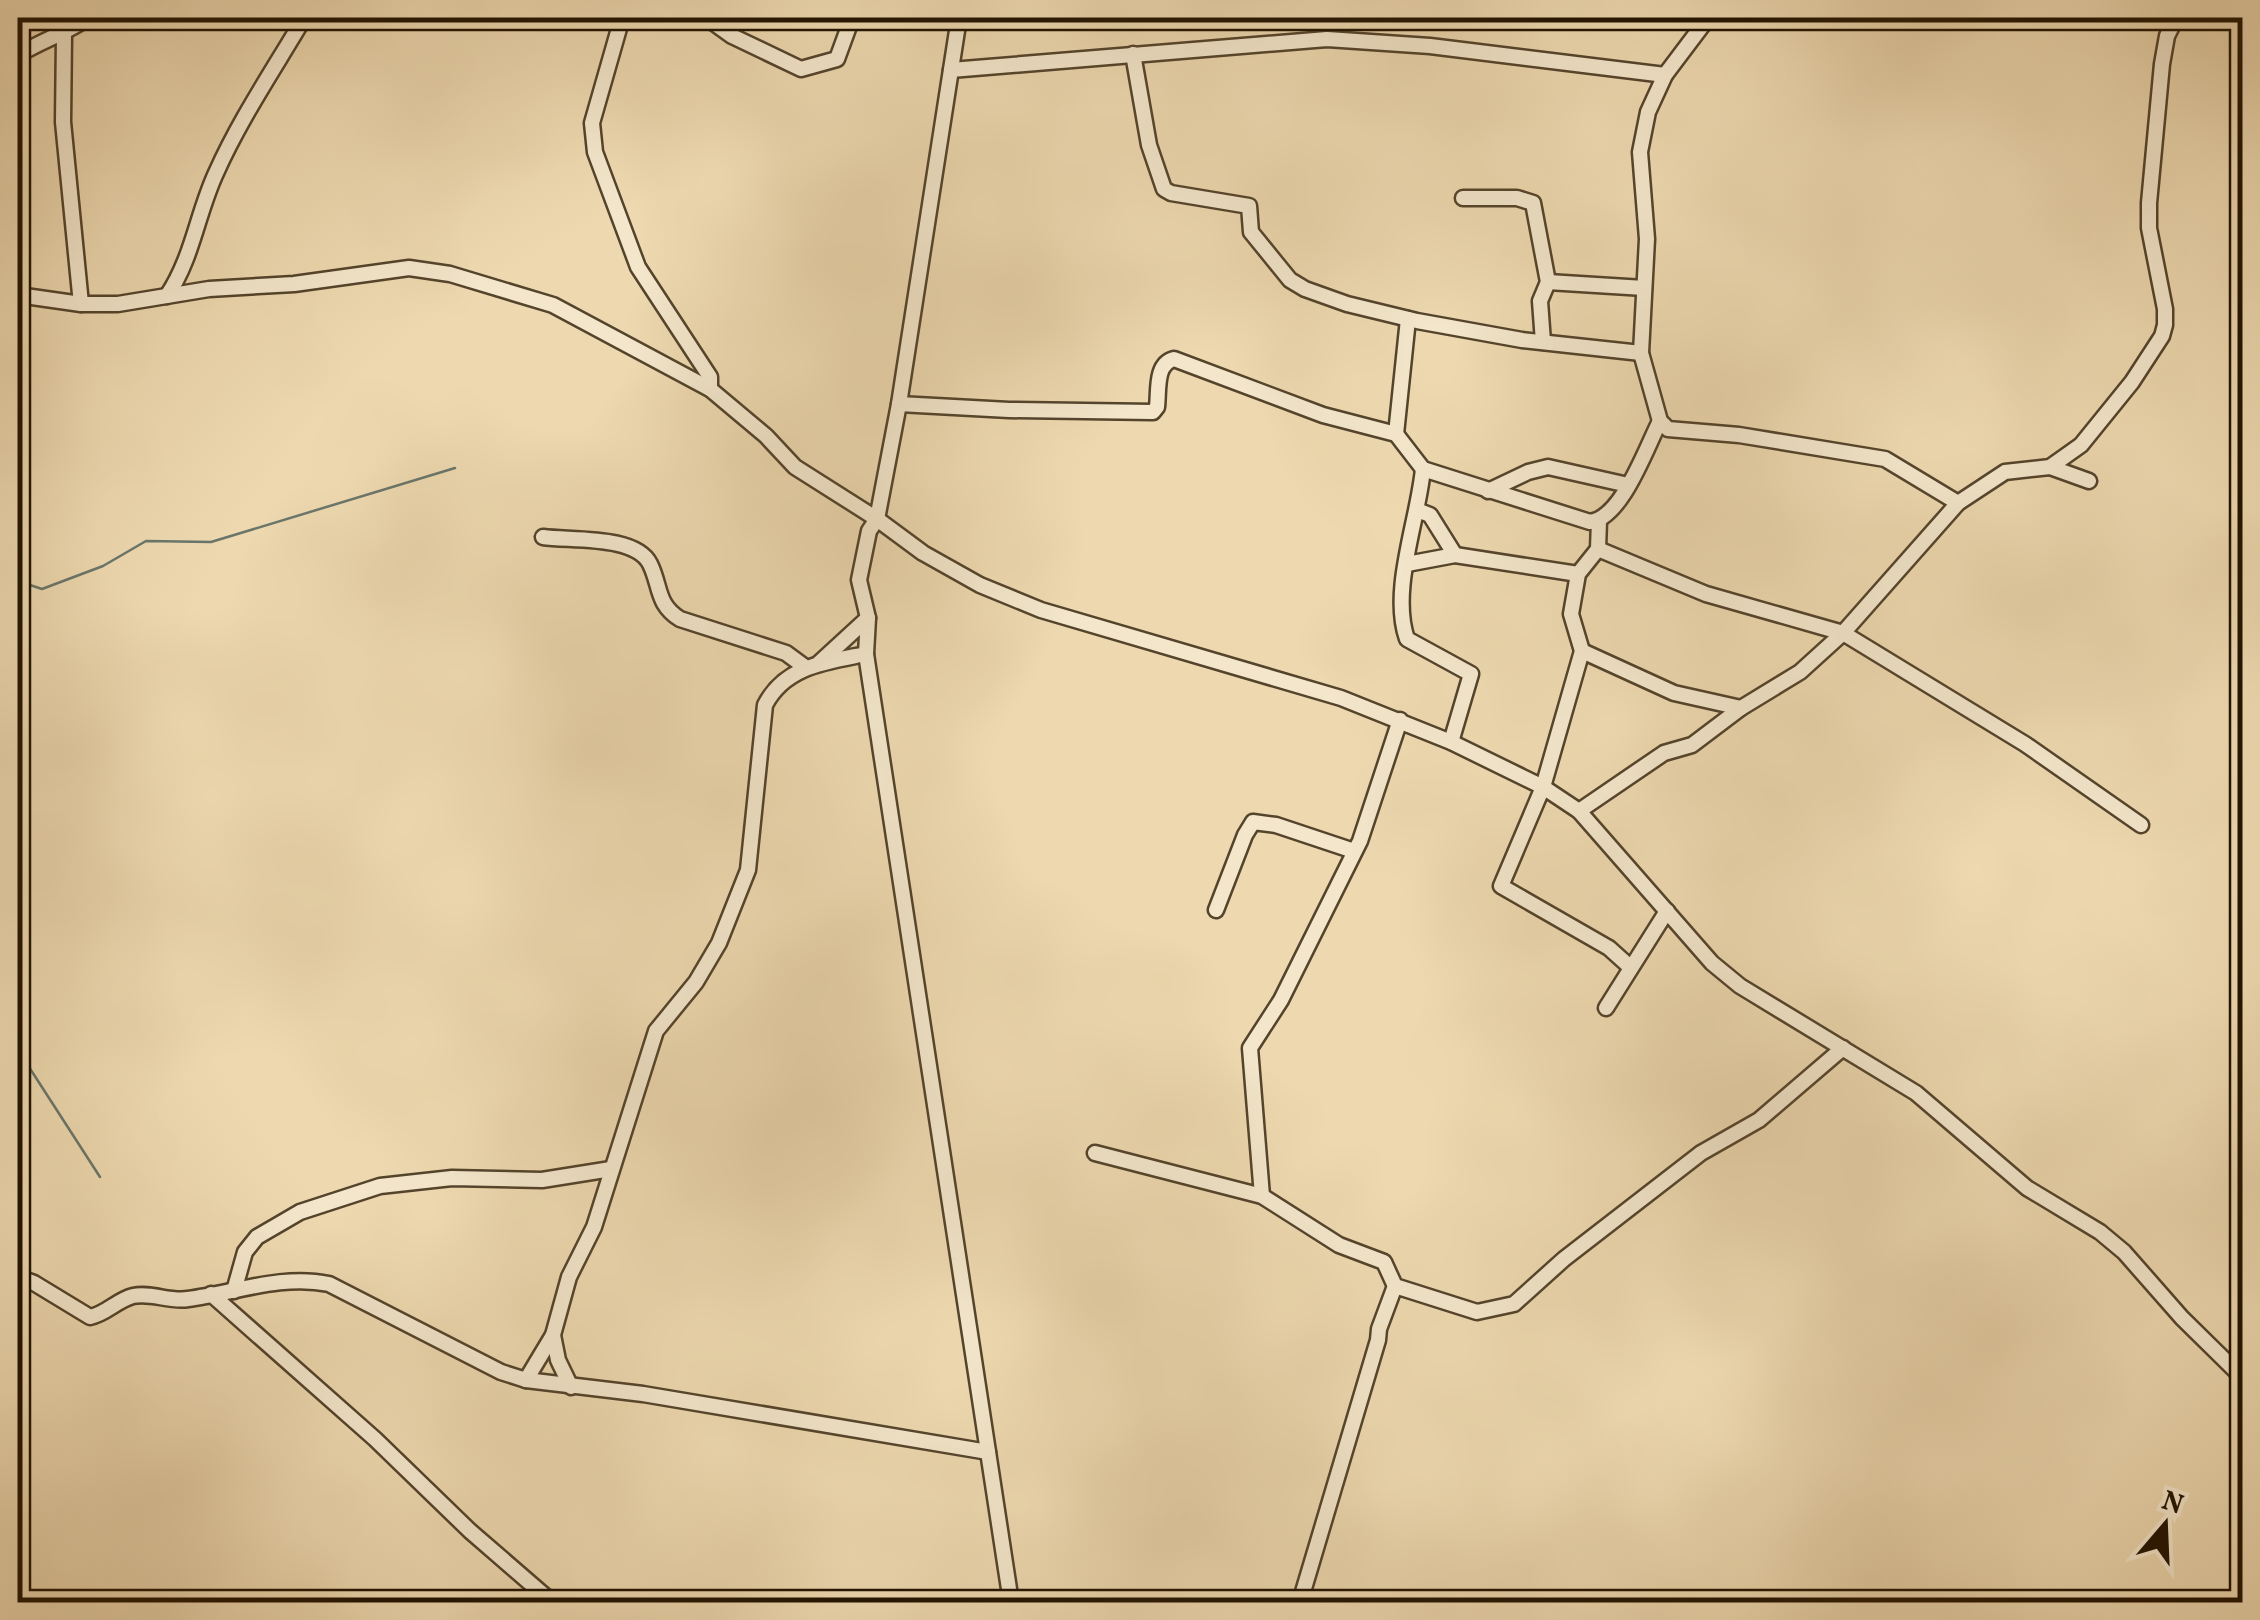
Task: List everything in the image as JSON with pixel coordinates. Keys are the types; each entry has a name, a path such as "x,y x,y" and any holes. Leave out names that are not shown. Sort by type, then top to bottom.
{"street":[{"path":"70,18 64,35 63,122 81,304"},
{"path":"18,56 37,44 64,35 88,18"},
{"path":"167,296 190,257 213,180 228,146 304,18"},
{"path":"622,18 592,123 595,152 638,266 710,377 710,389"},
{"path":"707,18 732,36 801,69 837,59 852,18"},
{"path":"959,18 898,404 877,519 868,531 859,580 868,618 866,654 1011,1602"},
{"path":"1708,18 1665,75 1648,112 1640,152 1646,239 1641,352 1660,421 1668,428 1884,458 1958,502"},
{"path":"1579,810 1664,753 1703,738 1740,708 1800,672 1843,633 1958,502 2005,472 2050,466 2081,445 2099,426 2162,336 2165,309 2149,228 2149,203 2162,64 2167,36 2176,18"},
{"path":"950,70 1327,39 1430,46 1665,75"},
{"path":"1133,54 1148,145 1164,189 1171,194 1249,206 1252,232 1290,280 1347,304 1408,318 1543,342 1641,352"},
{"path":"1463,198 1516,198 1533,203 1548,282 1540,301 1543,342"},
{"path":"18,295 81,304 118,304 208,289 294,284 409,268 450,274 553,305 710,389 766,436 795,467 923,553 980,585 1041,610 1341,698 1450,742 1543,787 1579,810 1712,962 1740,986 1916,1092 2027,1188 2100,1232 2124,1252 2182,1318 2242,1377"},
{"path":"1548,282 1644,288"},
{"path":"1396,434 1408,318"},
{"path":"898,404 1153,412 1162,367 1174,359 1323,415 1396,434 1423,469 1590,522 1599,521 1617,506 1660,421"},
{"path":"2050,466 2089,480"},
{"path":"1488,491 1548,467 1628,484"},
{"path":"1423,469 1405,556 1401,622 1406,640 1471,674 1450,742"},
{"path":"1417,510 1430,515 1454,556"},
{"path":"1599,521 1598,549 1578,574 1571,614 1582,651 1543,787 1501,886 1609,948 1630,966"},
{"path":"543,537 626,546 643,554 650,564 660,601 680,619 812,665 866,654"},
{"path":"1598,549 1724,600 1843,633 2025,744 2140,826"},
{"path":"1407,564 1454,556 1578,574"},
{"path":"526,1380 553,1335 569,1277 594,1226 656,1031 696,982 742,891 748,870 765,706 773,689 812,665 868,618"},
{"path":"1582,651 1674,693 1740,708"},
{"path":"1262,1196 1250,1048 1281,1000 1360,841 1400,720"},
{"path":"1216,910 1244,835 1254,822 1276,824 1354,851"},
{"path":"1606,1008 1666,911"},
{"path":"1095,1153 1262,1196 1339,1246 1384,1262 1396,1286 1477,1312 1514,1304 1564,1259 1701,1152 1758,1120 1843,1048"},
{"path":"234,1290 245,1252 257,1237 300,1212 364,1191 452,1178 542,1180 611,1169"},
{"path":"18,1278 34,1283 90,1316 143,1294 183,1300 300,1280 328,1284 501,1372 526,1380 644,1394 988,1452"},
{"path":"1300,1602 1379,1329 1396,1286"},
{"path":"211,1294 552,1602"},
{"path":"553,1335 558,1360 571,1387"}],"waterway":[{"path":"18,581 42,589 103,566 146,541 211,542 455,468"},
{"path":"18,1050 100,1177"}]}
